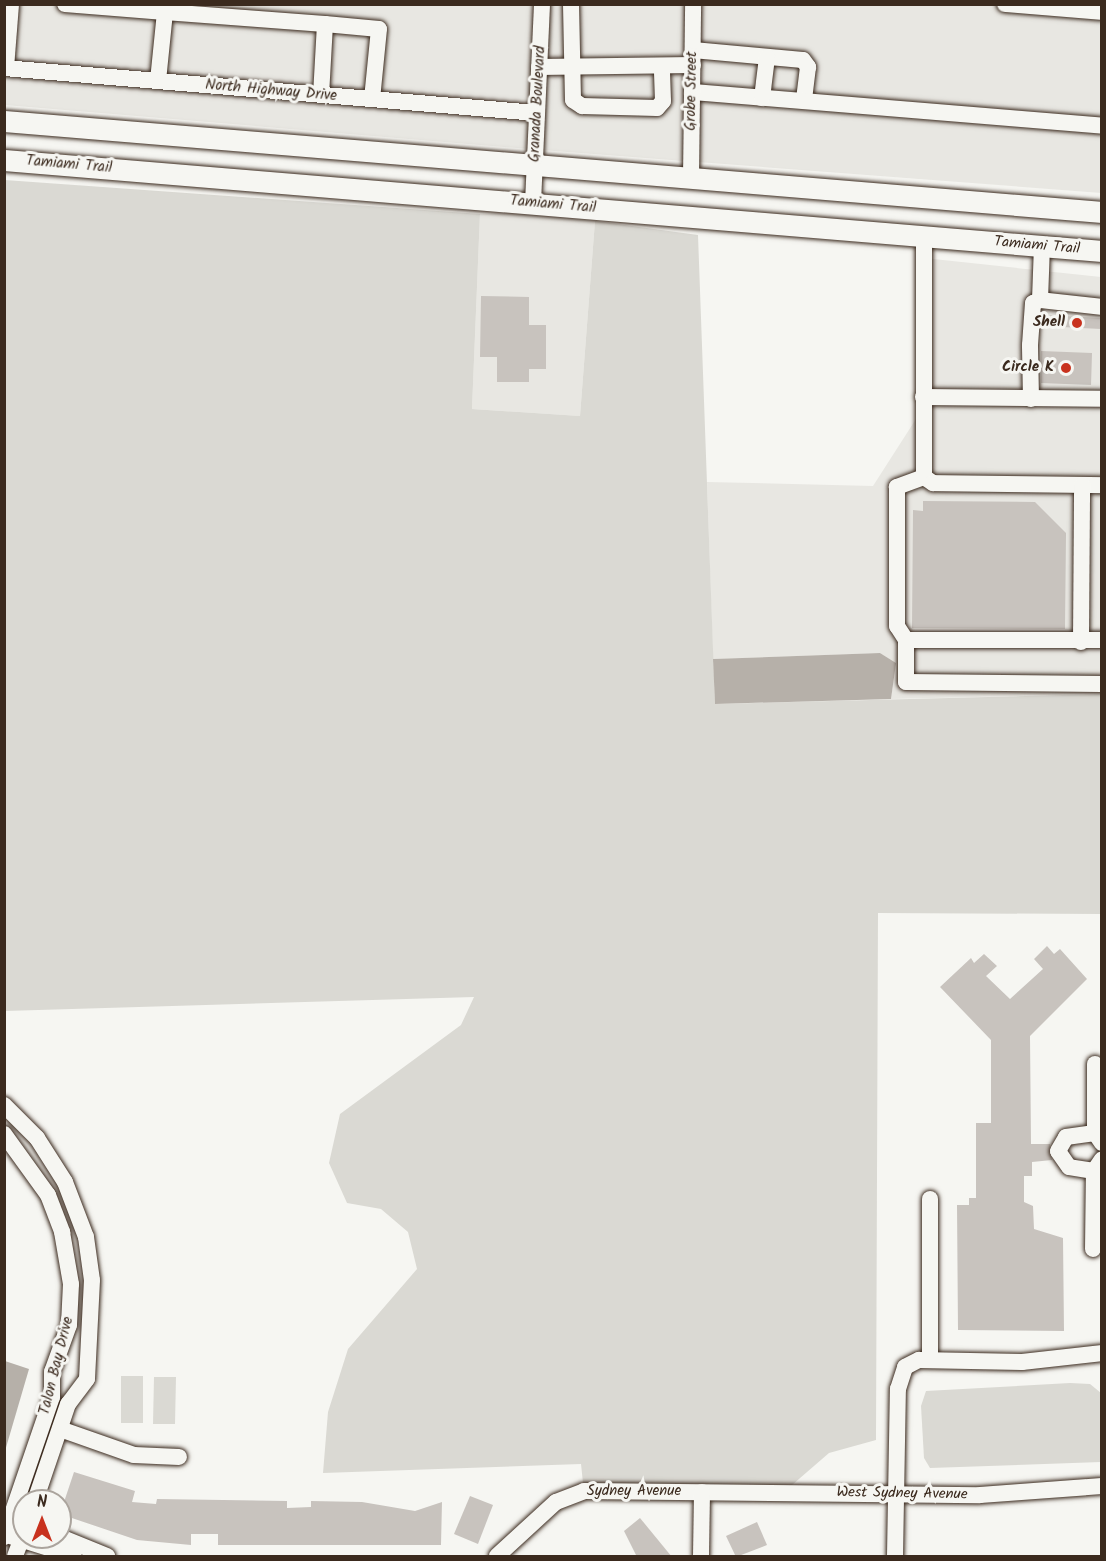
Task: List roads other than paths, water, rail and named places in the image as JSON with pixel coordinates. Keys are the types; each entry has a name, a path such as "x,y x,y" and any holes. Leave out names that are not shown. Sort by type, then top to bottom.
{"main road":[{"path":"4,121 1101,212"},
{"name":"Tamiami Trail","path":"4,160 1101,251"}],"street":[{"path":"5,68 10,4"},
{"path":"65,4 118,6 165,12 379,29 372,99"},
{"name":"Granada Boulevard","path":"533,203 542,4"},
{"path":"571,4 570,67 573,100 582,106 657,108 663,101 662,66"},
{"name":"Grobe Street","path":"691,178 693,4"},
{"path":"1005,4 1101,12"},
{"path":"158,81 165,12"},
{"path":"321,95 325,24"},
{"path":"539,67 662,66 693,58 767,57 803,60 808,67 804,101"},
{"path":"762,98 767,57"},
{"name":"North Highway Drive","path":"5,68 537,113"},
{"path":"692,92 1101,126"},
{"path":"924,236 924,477"},
{"path":"1040,300 1042,246"},
{"path":"1031,399 1033,303 1040,300 1101,307"},
{"path":"923,397 1101,399"},
{"path":"924,477 933,483 1101,485"},
{"path":"924,477 897,487 897,626 906,640 906,682 1101,684"},
{"path":"1081,642 1082,485"},
{"path":"906,640 1081,642 1101,640"},
{"path":"1093,1249 1098,1165 1069,1167 1058,1151 1066,1137 1098,1138 1095,1064"},
{"name":"Talon Bay Drive","path":"4,1105 46,1150 80,1216 92,1280 92,1348 80,1392 68,1404 39,1489"},
{"name":"Talon Bay Drive","path":"4,1134 36,1175 62,1232 71,1284 64,1342 23,1489"},
{"path":"930,1199 930,1360"},
{"path":"64,1342 92,1348"},
{"path":"895,1557 900,1376 905,1367 930,1360 1022,1362 1101,1353"},
{"path":"52,1383 80,1392"},
{"path":"60,1429 134,1455 179,1457"},
{"name":"West Sydney Avenue","path":"702,1492 1028,1494 1101,1486"},
{"name":"Sydney Avenue","path":"497,1557 556,1502 584,1491 702,1492"},
{"path":"701,1557 702,1492"},
{"name":"Sydney Avenue","path":"515,1557 539,1520"},
{"path":"72,1542 107,1557"},
{"path":"56,1549 74,1557"}],"place":[{"name":"Shell","path":"1077,323"},
{"name":"Circle K","path":"1066,368"}]}
